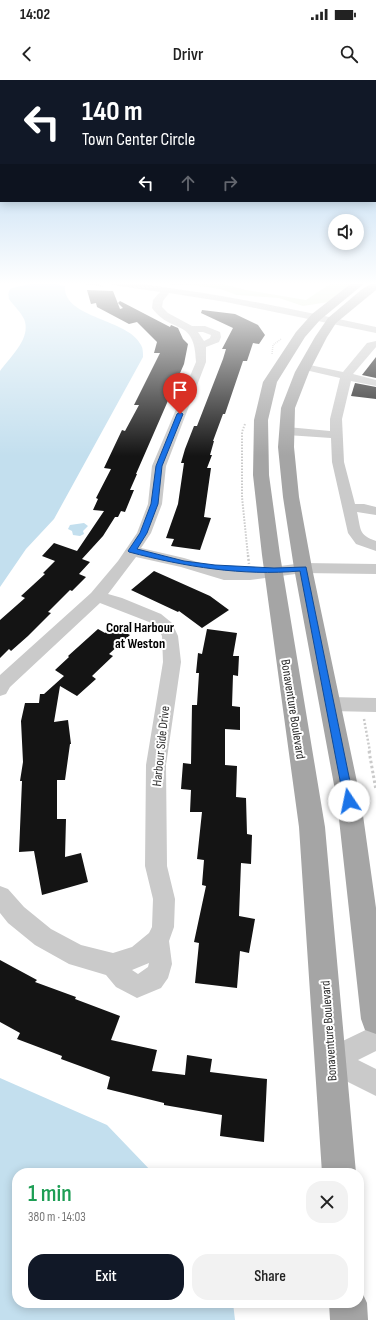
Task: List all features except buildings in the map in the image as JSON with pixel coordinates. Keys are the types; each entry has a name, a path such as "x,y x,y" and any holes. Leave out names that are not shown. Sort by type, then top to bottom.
{"main road":[{"name":"Bonaventure Boulevard","path":"297,340 270,382 261,420 261,570 312,827 339,1168"},
{"name":"Bonaventure Boulevard","path":"319,340 305,367 288,408 286,447 291,497 303,568 349,801 376,1019"},
{"path":"348,1308 349,1320"}],"street":[{"path":"0,689 3,683 97,597 144,533 154,504 159,466 201,362 198,340"},
{"path":"200,346 215,340"},
{"path":"376,344 371,345 346,376 336,419 338,462 357,537 364,543 376,546"},
{"path":"305,367 376,383"},
{"path":"287,431 336,435"},
{"path":"349,508 373,509"},
{"path":"132,551 215,570 303,568 376,569"},
{"path":"215,570 224,575 250,575 261,570"},
{"name":"Harbour Side Drive","path":"0,896 16,915 43,937 77,956 113,964 124,979 137,986 149,983 158,975 162,961 157,941 162,927 164,899 156,866 156,765 172,662 170,636 166,627 155,618 116,602 97,597"},
{"path":"330,704 369,705"},
{"path":"331,1060 376,1038"},
{"path":"331,1060 376,1083"}],"path":[{"path":"369,705 376,790"}],"water":[{"path":"23,340 137,340 142,346 143,357 54,519 26,549 0,587 0,371"},
{"path":"84,523 88,526 83,531 84,534 80,536 73,535 72,531 68,529 70,525"},
{"path":"0,1078 107,1125 148,1168 12,1168 12,1308 234,1308 235,1320 0,1320"}],"district":[{"name":"Coral Harbour at Weston","path":"140,636"}],"route":[{"path":"180,414 159,466 154,504 144,533 132,551 184,563 215,568 249,568 274,571 303,568 349,801"}]}
